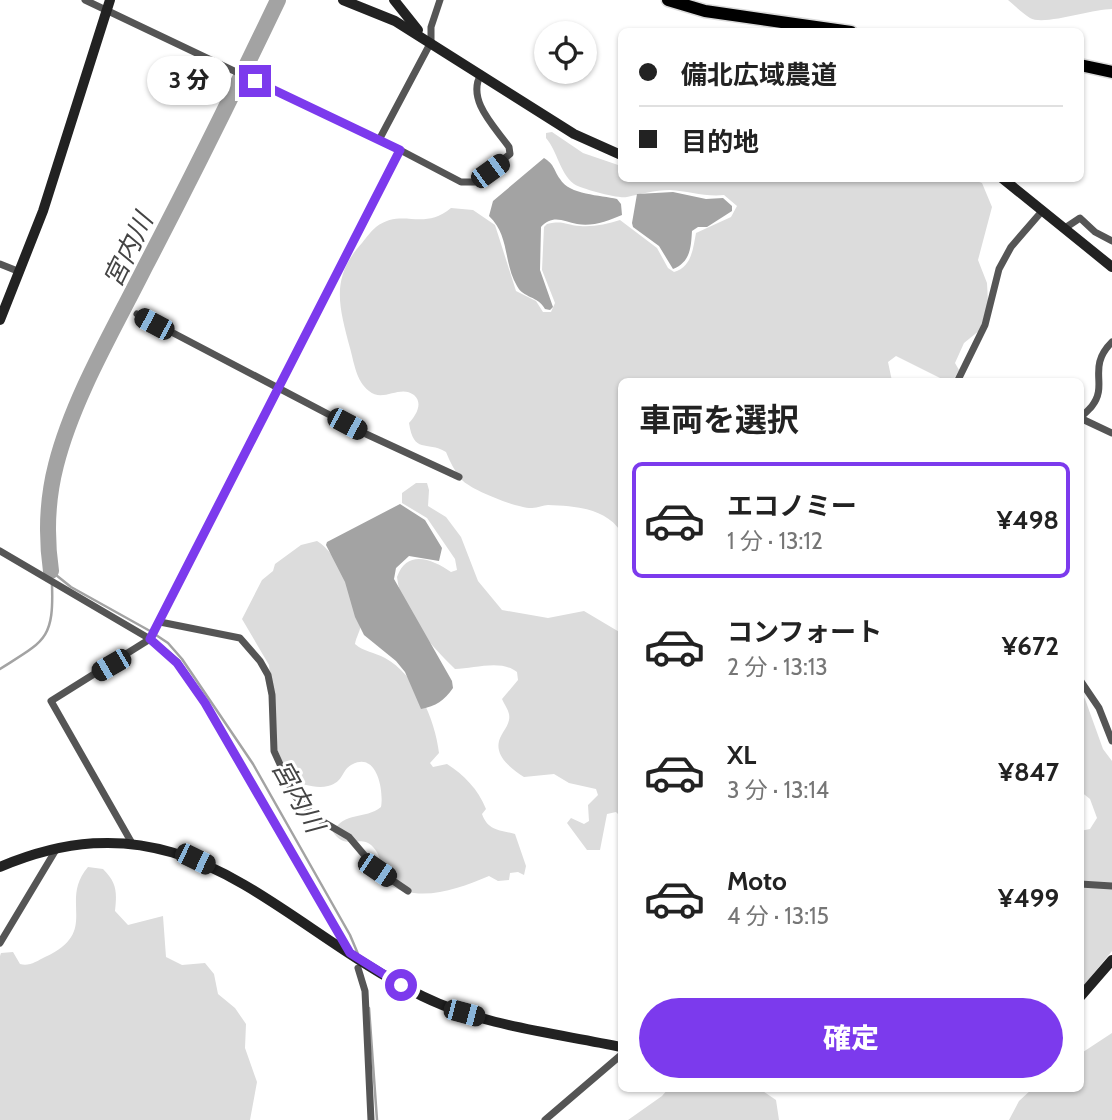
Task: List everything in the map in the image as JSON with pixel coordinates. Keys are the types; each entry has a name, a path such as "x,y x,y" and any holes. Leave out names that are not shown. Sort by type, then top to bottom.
{"highway":[{"path":"668,0 729,15 822,28"},
{"path":"1084,66 1112,72"}],"street":[{"path":"85,0 108,5 461,182 475,182 505,160 510,153 509,147 478,103 476,82 481,74"},
{"path":"343,0 395,21 431,41 573,134 618,154"},
{"path":"394,0 410,23 431,41"},
{"path":"379,140 431,41 431,27 440,0"},
{"path":"0,320 43,211 108,5"},
{"path":"133,845 51,701 150,639 400,150"},
{"path":"1007,182 1112,267"},
{"path":"959,378 985,325 999,269 1012,247 1043,210"},
{"path":"1065,228 1080,218 1095,232 1112,241"},
{"path":"0,264 20,272"},
{"path":"137,314 278,388 459,477"},
{"path":"1084,414 1094,405 1101,353 1112,342"},
{"path":"1084,420 1112,433"},
{"path":"0,551 150,639 177,663 205,703 353,955"},
{"path":"160,622 240,638 268,675 272,695 274,751 294,795 315,817 348,837 377,870 408,891"},
{"path":"1084,686 1099,708 1112,741"},
{"path":"0,867 58,848 103,843 133,845 195,859 232,876 370,967 422,996 464,1013 618,1046"},
{"path":"0,943 58,848"},
{"path":"1084,884 1112,886"},
{"path":"1084,992 1112,960"},
{"path":"358,968 365,991 371,1120"},
{"path":"545,1120 618,1058"}],"shaded area":[{"path":"1008,0 1112,0 1112,9 1037,20 1027,16"},
{"path":"552,132 583,153 618,165 618,182 982,183 992,207 978,260 987,283 988,302 980,330 964,343 955,363 959,370 955,378 940,378 896,356 888,362 891,378 618,378 618,528 607,518 589,510 548,505 526,507 475,489 457,474 446,452 422,445 414,439 409,423 418,406 414,395 403,391 386,395 374,394 361,382 356,371 341,306 341,281 352,256 372,230 395,219 431,218 451,208 473,210 495,225 516,291 536,301 543,312 551,312 555,303 542,270 544,227 547,224 590,226 620,220 657,248 668,268 674,272 680,270 688,261 696,233 731,217 737,206 724,195 670,190 622,197 578,186 565,174 546,138 546,133"},
{"path":"544,158 570,188 586,194 617,199 621,204 622,215 588,225 554,220 541,227 540,270 553,307 550,310 523,293 517,286 500,232 489,216 493,201"},
{"path":"673,192 706,199 723,198 732,206 732,211 707,227 698,227 692,231 687,258 673,269 659,246 633,227 632,223 637,194"},
{"path":"416,483 427,483 428,506 446,517 461,537 478,581 502,610 548,618 584,611 618,631 618,814 607,814 600,850 587,850 567,823 571,818 584,824 589,821 588,805 598,795 596,789 569,783 554,774 524,777 502,757 499,741 509,718 502,699 518,680 517,672 495,665 455,669 427,639 411,616 404,603 397,577 401,568 413,560 421,559 436,563 451,572 457,570 455,559 427,518 402,503 402,493"},
{"path":"400,504 425,520 442,548 439,561 409,556 396,568 394,579 452,681 453,688 443,700 421,709 405,672 396,661 364,635 355,617 345,582 326,545 327,542"},
{"path":"317,541 332,555 356,602 361,623 355,644 385,658 406,675 415,687 428,712 437,740 439,753 430,763 433,767 447,764 459,773 475,789 483,802 486,809 482,814 488,824 495,829 515,834 526,866 524,875 518,872 510,873 509,880 498,881 489,876 451,890 425,894 399,890 386,884 373,847 363,842 343,841 333,832 343,821 381,807 380,783 373,767 360,762 351,765 337,782 323,787 291,780 275,745 269,665 242,619 262,580 273,571 275,564 301,545"},
{"path":"1084,698 1103,749 1112,761 1112,951 1084,985 1084,830 1090,829 1097,818 1090,799 1084,794"},
{"path":"88,867 103,869 111,879 116,893 115,911 128,925 163,916 166,957 182,965 205,963 214,974 218,994 235,1008 246,1024 245,1048 257,1082 250,1120 0,1120 1,953 13,952 20,964 27,965 62,947 71,937 75,926 76,892"},
{"path":"1112,1033 1112,1120 1009,1120 1019,1101 1029,1092 1084,1092 1084,1051"},
{"path":"665,1092 764,1092 776,1100 779,1120 628,1120"}],"waterway":[{"name":"宮内川","path":"51,571 48,545 49,505 63,440 95,364 196,168 278,0"},
{"name":"宮内川","path":"51,571 71,587 168,643 182,659 253,764 350,935 358,954"},
{"name":"宮内川","path":"0,669 27,652 43,637 51,617 52,585"},
{"name":"宮内川","path":"369,1008 377,1120"}],"route":[{"path":"255,81 400,150 166,614 150,639 165,650 191,680 350,953 401,985"}]}
